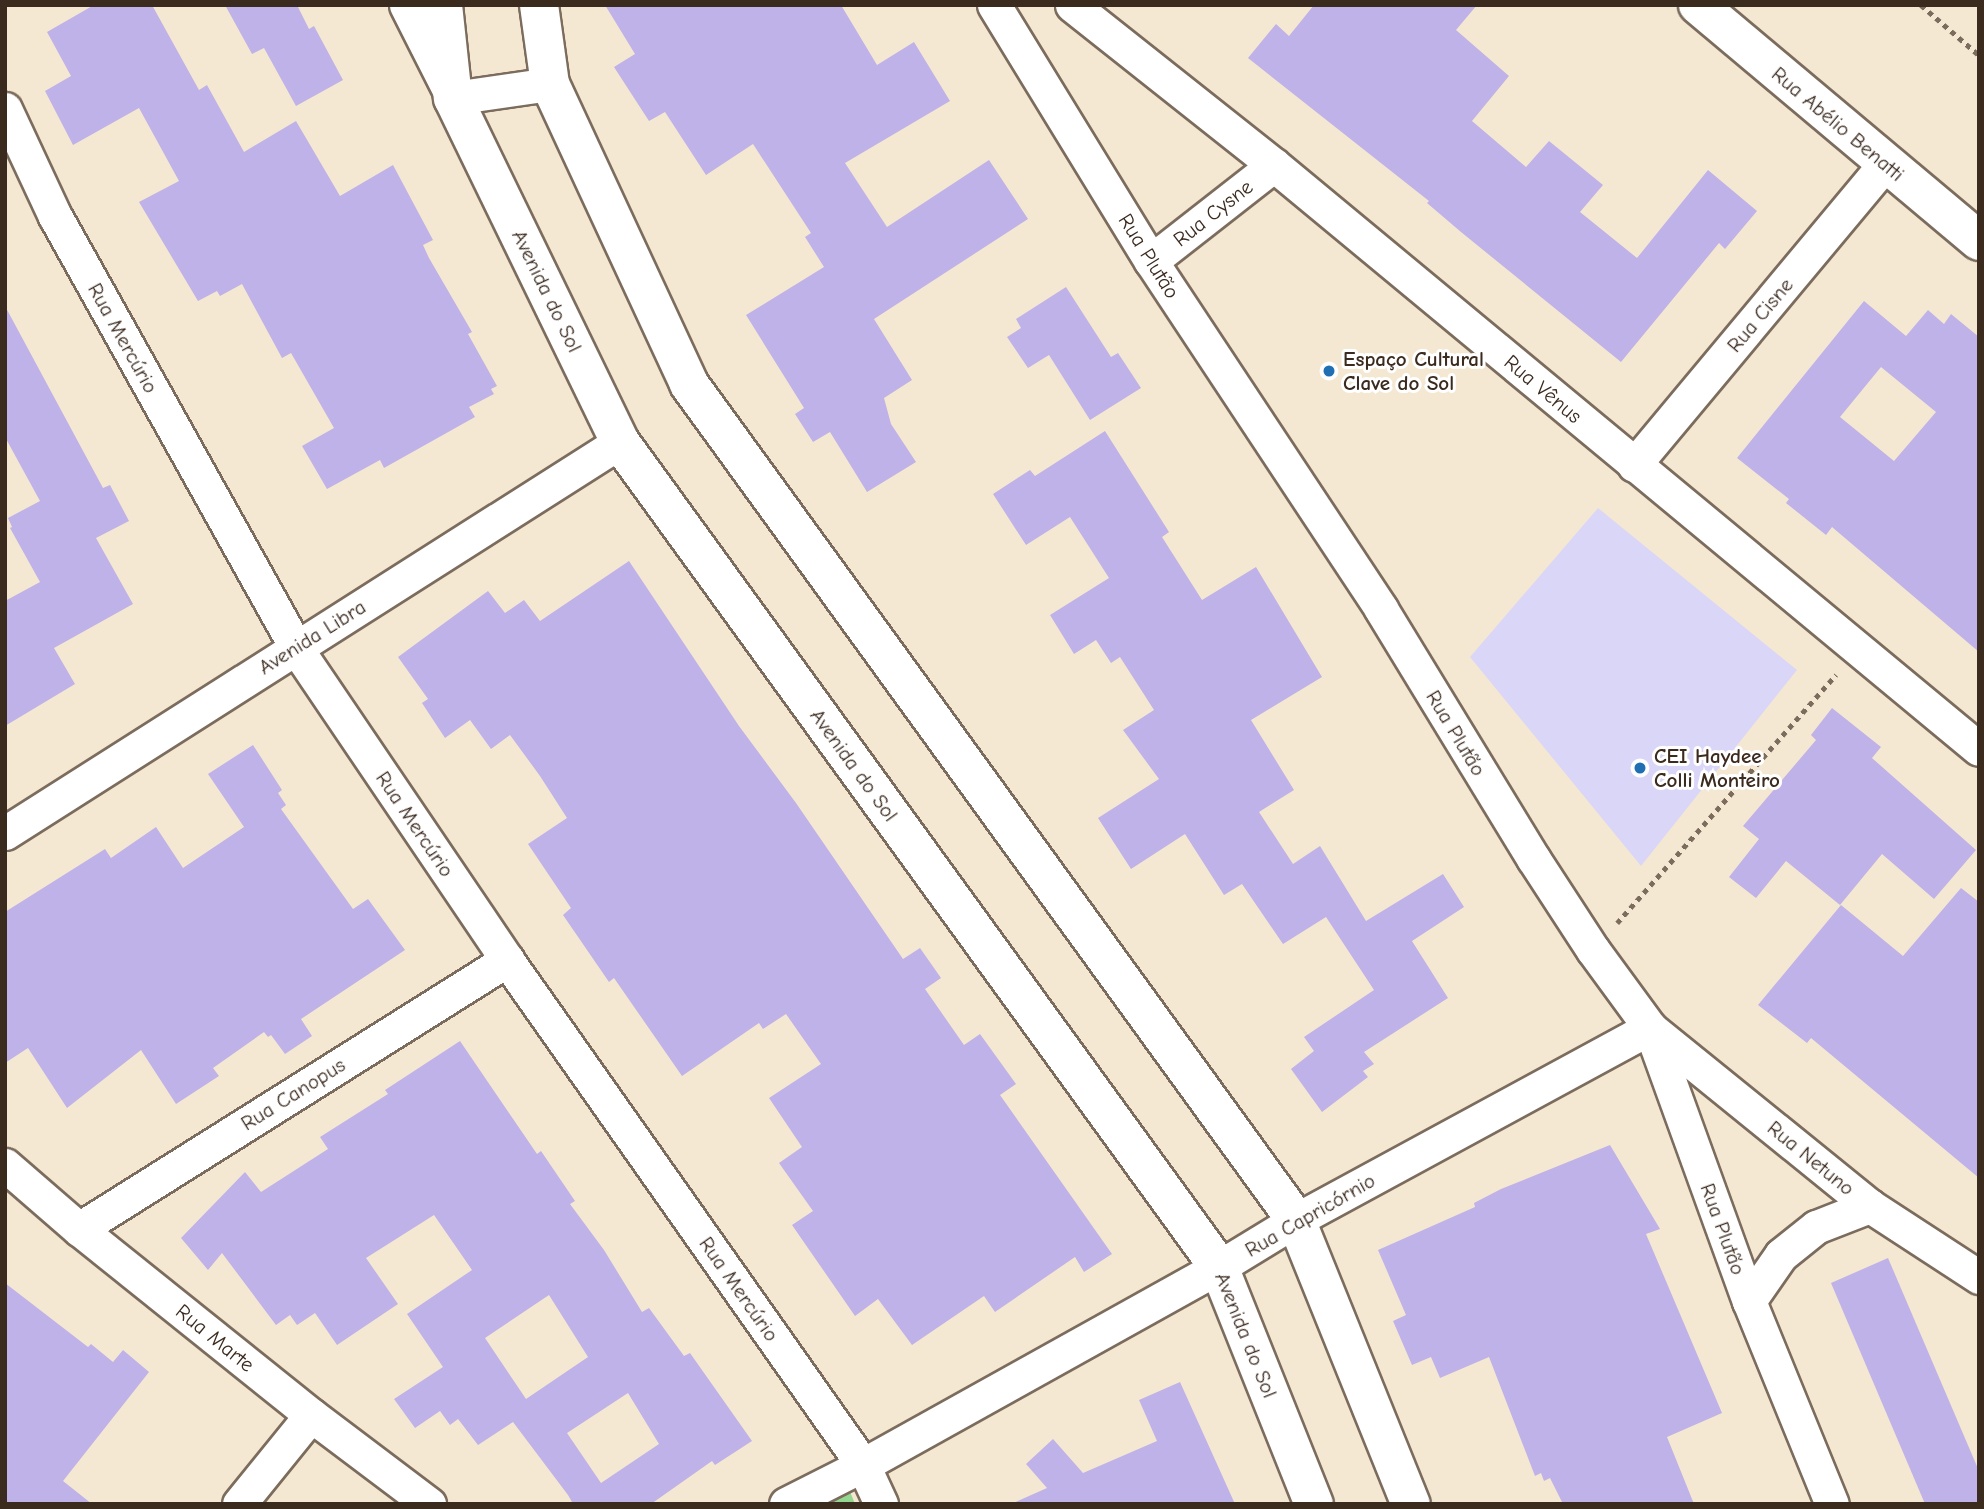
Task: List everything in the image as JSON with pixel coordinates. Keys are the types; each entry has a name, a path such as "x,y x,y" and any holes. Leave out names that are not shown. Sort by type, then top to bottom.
{"street":[{"path":"406,5 453,98 550,84"},
{"name":"Avenida do Sol","path":"443,5 453,98 620,442 1219,1268 1314,1504"},
{"path":"539,5 550,84 689,384 1296,1220 1411,1504"},
{"name":"Rua Plutão","path":"994,5 1151,261 1381,609 1526,847 1593,950 1650,1028 1749,1301 1832,1504"},
{"name":"Rua Vênus","path":"1072,5 1274,165 1979,749"},
{"name":"Rua Abélio Benatti","path":"1698,5 1979,241"},
{"name":"Rua Mercúrio","path":"5,109 55,216 296,648 507,960 863,1465 881,1504"},
{"name":"Rua Cisne","path":"1634,465 1885,164"},
{"name":"Rua Cysne","path":"1151,261 1274,165"},
{"name":"Avenida Libra","path":"5,832 620,442"},
{"name":"Rua Canopus","path":"79,1229 507,960"},
{"name":"Rua Capricórnio","path":"786,1504 863,1465 1219,1268 1296,1220 1650,1028"},
{"name":"Rua Netuno","path":"1650,1028 1870,1206 1979,1277"},
{"name":"Rua Marte","path":"5,1165 79,1229 311,1415 429,1504"},
{"path":"1749,1301 1781,1255 1816,1227 1870,1206"},
{"path":"239,1504 311,1415"}],"path":[{"path":"1920,5 1979,55"},
{"path":"1593,950 1859,650"}],"shaded area":[{"name":"CEI Haydee Colli Monteiro","path":"1598,508 1797,670 1641,866 1470,657"}],"green space":[{"path":"849,1489 855,1504 824,1504"}],"building":[{"path":"94,5 152,5 199,90 207,85 244,152 296,121 340,196 393,165 433,240 423,245 429,258 472,332 468,334 497,386 491,389 494,394 469,407 475,417 384,468 380,460 327,489 302,446 334,428 291,353 282,358 242,284 220,296 217,291 198,301 139,202 179,181 139,108 73,145 45,91 71,76 47,32"},
{"path":"225,5 297,5 309,29 314,26 343,80 296,106 264,48 252,54"},
{"path":"605,5 841,5 877,65 914,42 950,101 845,163 887,227 989,160 1028,219 874,319 912,380 884,398 891,424 916,462 867,492 830,432 813,442 795,414 804,408 746,315 824,267 805,237 811,233 753,144 706,175 665,112 649,121 614,67 635,54"},
{"path":"1314,5 1477,5 1456,30 1509,76 1472,121 1526,167 1549,141 1603,185 1580,212 1637,258 1708,170 1757,211 1725,249 1719,243 1621,362 1461,232 1427,203 1429,201 1248,58 1276,24 1289,36"},
{"path":"1066,287 1111,357 1118,353 1141,388 1090,420 1049,355 1028,368 1007,337 1021,328 1016,319"},
{"path":"1864,301 1906,336 1928,310 1944,324 1951,314 1979,337 1979,652 1832,527 1826,535 1786,503 1789,499 1737,458","holes":["1881,367 1936,412 1894,461 1840,417"]},
{"path":"5,306 103,488 110,485 129,521 96,538 133,604 54,648 75,684 5,726 5,601 40,582 10,528 12,527 8,518 40,501 5,437"},
{"path":"1105,431 1169,532 1162,537 1202,600 1256,567 1322,677 1251,720 1294,790 1259,812 1293,864 1320,846 1366,921 1443,874 1464,907 1412,941 1448,998 1364,1052 1374,1064 1363,1071 1368,1077 1322,1112 1291,1069 1314,1051 1304,1037 1374,990 1326,917 1283,944 1242,884 1224,895 1185,834 1131,869 1098,818 1159,779 1123,730 1154,710 1120,657 1111,663 1096,640 1074,654 1050,615 1109,578 1070,517 1026,545 993,494 1030,470 1035,476"},
{"path":"629,561 739,726 796,803 903,959 920,948 941,978 925,989 964,1045 980,1034 1016,1084 1000,1095 1112,1254 1084,1272 1075,1257 995,1312 984,1296 912,1345 878,1299 855,1316 792,1225 813,1211 779,1163 802,1147 769,1098 821,1064 786,1014 763,1029 759,1023 682,1076 614,978 609,982 563,915 571,908 528,844 567,818 540,776 510,735 491,749 470,720 445,738 422,703 428,699 398,657 488,591 505,613 524,600 540,621"},
{"path":"1832,708 1881,747 1872,758 1976,850 1934,899 1882,854 1840,905 1786,861 1756,898 1729,877 1759,839 1743,826 1816,740 1811,735"},
{"path":"253,745 282,790 278,793 286,805 281,809 353,909 368,899 405,950 301,1019 312,1036 285,1054 271,1035 268,1037 264,1032 213,1068 219,1076 176,1104 141,1050 67,1108 28,1048 5,1063 5,912 105,849 111,858 156,827 183,868 244,827 208,774"},
{"path":"1961,888 1979,902 1979,1178 1811,1038 1807,1043 1758,1005 1841,905 1903,956"},
{"path":"460,1041 537,1154 541,1151 575,1201 570,1204 604,1250 642,1312 649,1308 684,1356 690,1353 752,1441 715,1465 712,1461 651,1504 570,1504 572,1502 568,1495 513,1422 478,1445 458,1419 450,1425 440,1411 415,1428 394,1399 443,1367 407,1314 472,1270 434,1215 366,1258 398,1304 337,1345 315,1313 297,1325 290,1315 276,1325 222,1253 208,1270 181,1238 245,1172 261,1192 328,1149 320,1137 388,1094 385,1090","holes":["549,1295 588,1357 526,1399 485,1338","628,1393 659,1444 601,1483 567,1433"]},
{"path":"1610,1145 1660,1229 1646,1234 1722,1413 1667,1437 1694,1504 1563,1504 1550,1478 1544,1481 1541,1473 1535,1476 1489,1357 1440,1378 1431,1357 1412,1365 1393,1321 1406,1315 1378,1250 1475,1207 1474,1203 1501,1189"},
{"path":"1888,1258 1979,1471 1979,1504 1925,1504 1831,1283"},
{"path":"5,1283 88,1347 91,1344 113,1362 123,1350 149,1372 63,1481 92,1504 5,1504"},
{"path":"1180,1382 1235,1504 1011,1504 1047,1488 1026,1464 1053,1439 1083,1473 1157,1441 1139,1400"}],"place":[{"name":"Espaço Cultural Clave do Sol","path":"1329,371"},
{"name":"CEI Haydee Colli Monteiro","path":"1640,768"}]}
